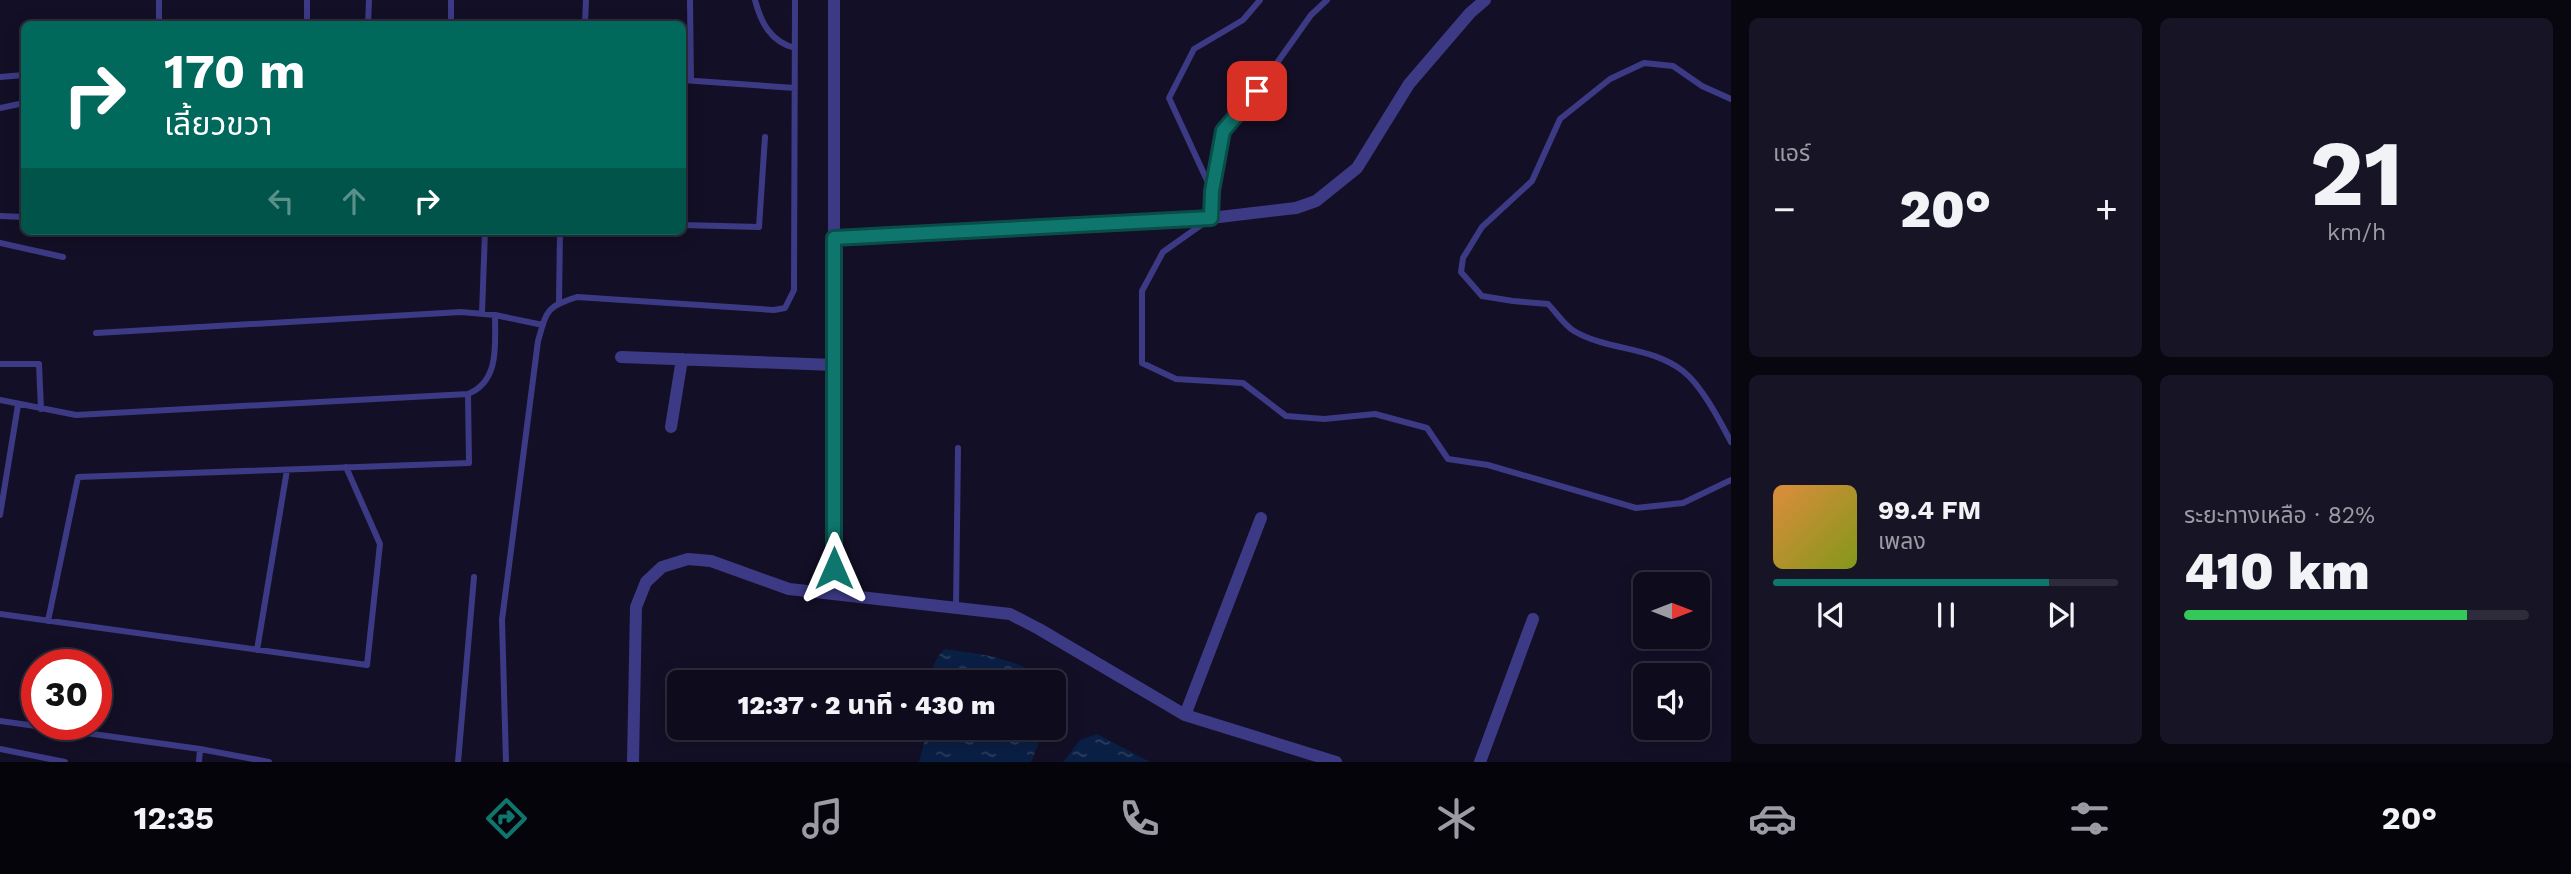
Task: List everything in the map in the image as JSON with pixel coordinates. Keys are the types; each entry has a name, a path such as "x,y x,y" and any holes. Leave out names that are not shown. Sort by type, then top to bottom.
{"street":[{"path":"834,0 834,594"},
{"path":"834,238 1211,218 1296,208 1316,201 1357,168 1409,84 1470,13 1486,0"},
{"path":"621,357 834,365"},
{"path":"671,427 682,359"},
{"path":"1185,715 1261,518"},
{"path":"633,762 636,607 646,582 662,567 688,559 711,561 789,589 1010,614 1185,715 1336,762"},
{"path":"1480,762 1533,619"}],"lane":[{"path":"159,0 159,21"},
{"path":"307,0 307,21"},
{"path":"368,21 369,0"},
{"path":"451,0 451,21"},
{"path":"585,21 586,0"},
{"path":"690,0 691,80"},
{"path":"755,0 768,31 780,44 795,48"},
{"path":"506,762 502,620 538,341 543,325 553,305 577,297 774,310 785,308 794,290 795,0"},
{"path":"1212,191 1169,98 1194,49 1243,20 1260,0"},
{"path":"1326,0 1311,15 1257,91 1223,131 1212,191 1211,218 1163,252 1142,291 1142,363 1176,379 1243,383 1286,416 1324,419 1374,414 1427,428 1448,459 1488,465 1636,508 1683,503 1731,480"},
{"path":"1731,99 1702,86 1673,66 1644,63 1610,79 1560,119 1532,181 1482,227 1463,257 1461,272 1482,296 1548,303 1571,330 1604,345 1646,352 1684,372 1714,411 1731,442"},
{"path":"0,77 21,75"},
{"path":"686,80 795,88"},
{"path":"0,108 21,104"},
{"path":"686,225 759,227 765,137"},
{"path":"0,216 21,217"},
{"path":"482,313 485,235"},
{"path":"559,303 560,235"},
{"path":"0,243 64,257"},
{"path":"96,333 461,312 495,315 543,325"},
{"path":"0,400 76,415 468,394 482,388 490,373 495,348 495,315"},
{"path":"0,363 39,364 41,409"},
{"path":"48,621 78,477 469,463 468,394"},
{"path":"0,515 18,405"},
{"path":"956,608 958,448"},
{"path":"0,614 367,665 380,544 346,467"},
{"path":"257,650 287,470"},
{"path":"458,762 474,577"},
{"path":"0,722 200,749 269,762"},
{"path":"0,749 65,762"},
{"path":"199,762 200,749"}],"water":[{"path":"945,649 1012,662 1029,670 932,670 938,656"},
{"path":"1097,734 1150,762 1063,762 1080,740"},
{"path":"925,740 1040,740 1031,762 919,762"}],"route":[{"path":"834,568 834,238 1211,218 1212,191 1223,131 1257,91"}]}
